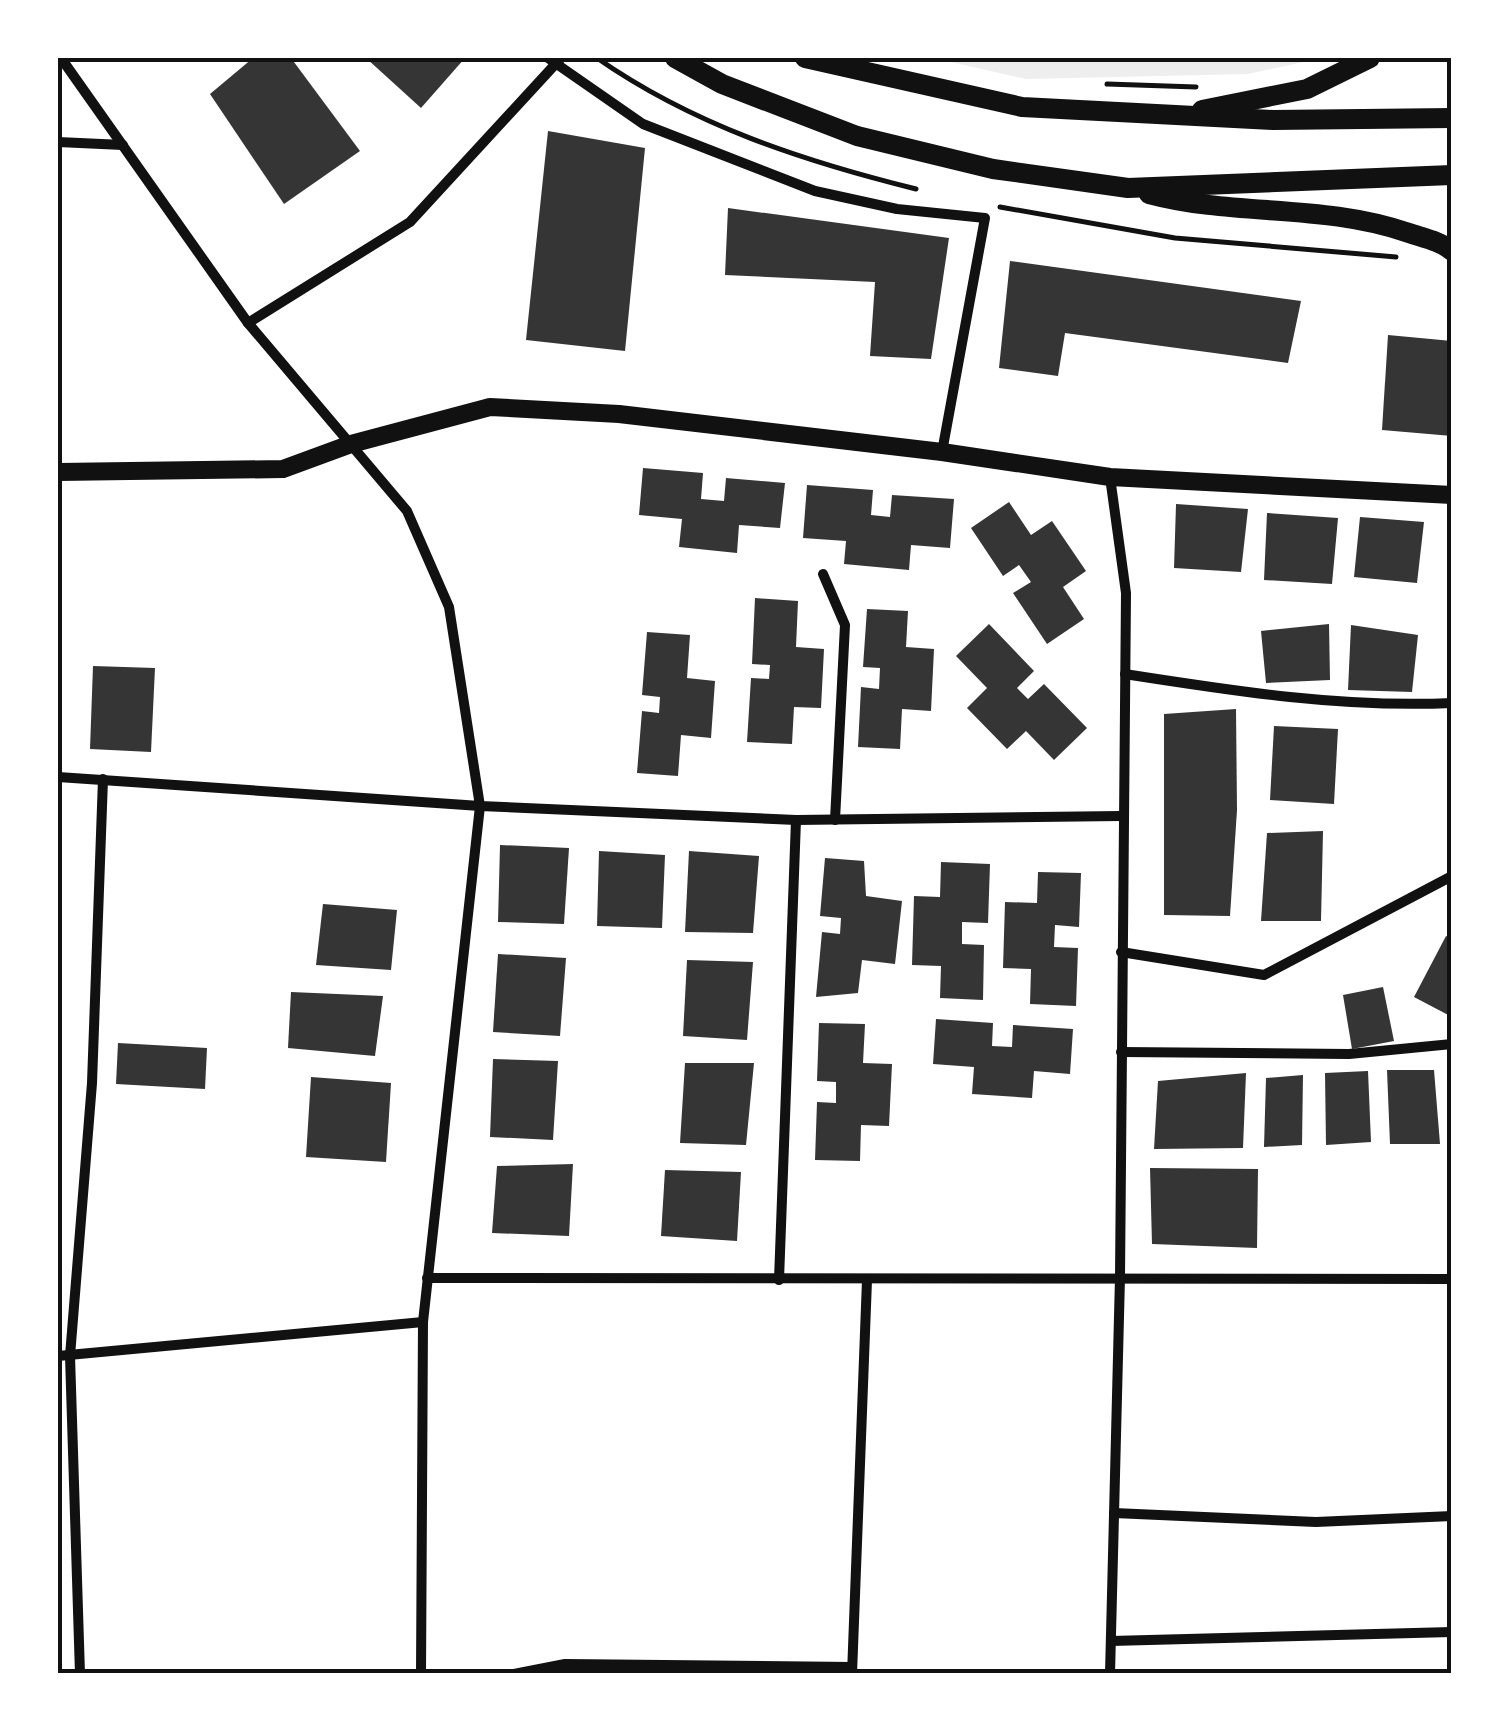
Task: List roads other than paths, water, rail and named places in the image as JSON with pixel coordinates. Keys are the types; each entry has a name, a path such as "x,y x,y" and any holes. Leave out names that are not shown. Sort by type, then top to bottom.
{"main road":[{"path":"675,58 722,84 857,136 993,169 1128,188 1183,203 1366,218 1452,251"},
{"path":"805,58 1022,107 1273,120 1452,118"},
{"path":"1169,116 1307,89 1370,58"},
{"path":"1128,188 1452,174"}],"street":[{"path":"61,58 248,324 407,510 449,607 480,806 423,1322 421,1674"},
{"path":"248,324 410,222 555,60 643,124 814,191 897,209 985,218 942,452"},
{"path":"58,142 122,145"},
{"path":"58,472 283,469 351,444 490,408 619,414 942,452 1110,477 1452,494"},
{"path":"1110,477 1126,593 1120,1277 1110,1674"},
{"path":"822,574 845,625 835,820"},
{"path":"1124,674 1259,695 1381,706 1452,703"},
{"path":"58,777 480,806 796,820 1122,816"},
{"path":"80,1674 64,1356 92,1083 103,779"},
{"path":"779,1280 796,820"},
{"path":"1121,952 1264,975 1452,876"},
{"path":"1121,1052 1349,1054 1452,1044"},
{"path":"428,1278 1452,1279"},
{"path":"514,1674 565,1664 852,1670 867,1280"},
{"path":"64,1356 423,1322"},
{"path":"1114,1513 1316,1522 1452,1516"},
{"path":"1111,1641 1452,1632"}]}
